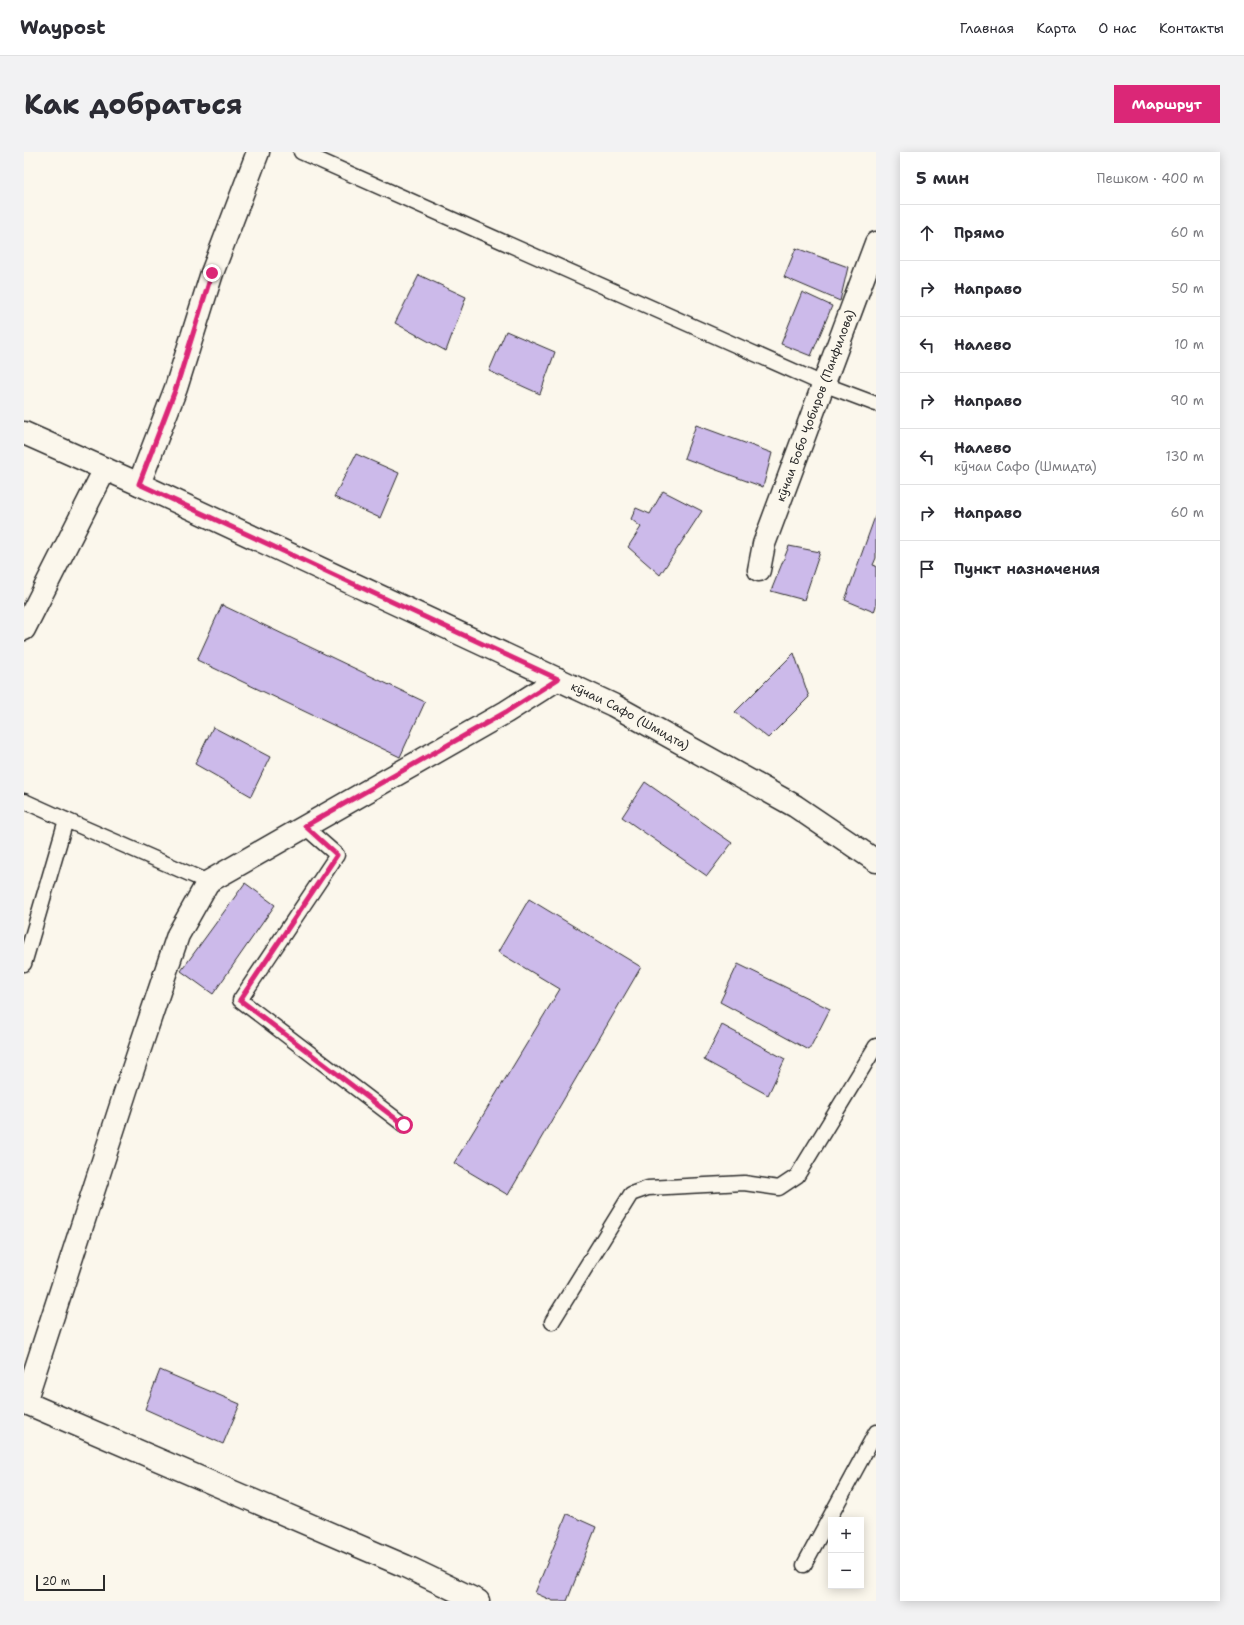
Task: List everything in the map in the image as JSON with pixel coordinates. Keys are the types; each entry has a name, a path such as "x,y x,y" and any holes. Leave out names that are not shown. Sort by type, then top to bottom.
{"street":[{"path":"139,484 176,388 212,273 258,152"},
{"name":"кӯчаи Бобо Ҷобиров (Панфилова)","path":"759,570 764,544 876,242"},
{"name":"кӯчаи Сафо (Шмидта)","path":"24,433 139,484 613,705 795,806 876,860"},
{"path":"24,629 105,469"},
{"path":"478,1601 405,1566 24,1402 178,935 208,882 506,712 558,679"}],"lane":[{"path":"301,152 823,384 876,404"},
{"path":"24,801 208,882"},
{"path":"24,964 66,820"},
{"path":"305,826 337,855 240,1000 404,1125"},
{"path":"552,1322 631,1194 648,1188 744,1183 779,1188 797,1176 876,1046"},
{"path":"804,1565 876,1432"}],"building":[{"path":"796,248 848,267 840,301 784,277"},
{"path":"419,275 466,297 446,351 395,323"},
{"path":"802,292 832,306 811,356 781,344"},
{"path":"506,331 555,352 540,394 489,371"},
{"path":"696,425 772,453 763,487 684,458"},
{"path":"356,454 399,473 380,518 334,497"},
{"path":"663,491 702,511 660,575 628,547 641,527 631,519 636,508 650,514"},
{"path":"876,514 876,558 873,565 876,566 876,606 874,612 845,600"},
{"path":"789,546 820,552 804,600 771,591"},
{"path":"222,605 425,702 400,757 197,660"},
{"path":"794,653 809,697 768,738 735,712"},
{"path":"213,727 270,757 251,796 195,764"},
{"path":"645,782 732,843 707,876 622,817"},
{"path":"245,883 275,905 213,994 181,971"},
{"path":"529,899 641,967 508,1195 454,1163 560,989 498,952"},
{"path":"738,964 830,1009 809,1050 720,1002"},
{"path":"722,1025 785,1059 768,1095 704,1060"},
{"path":"160,1370 240,1404 223,1444 145,1409"},
{"path":"567,1514 596,1527 567,1601 553,1601 535,1593"}],"route":[{"path":"212,273 176,388 139,484 558,679 506,712 305,826 337,855 240,1000 404,1125"}]}
